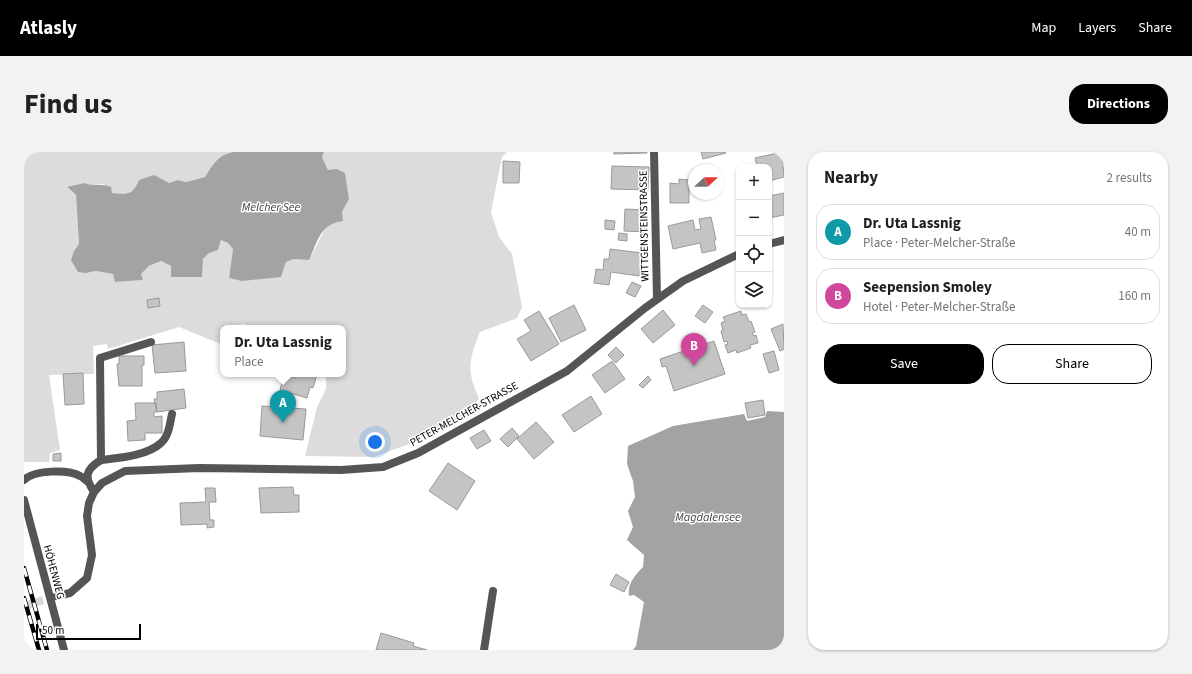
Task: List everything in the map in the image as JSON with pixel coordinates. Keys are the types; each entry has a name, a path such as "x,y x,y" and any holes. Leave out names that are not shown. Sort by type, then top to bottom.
{"street":[{"name":"WITTGENSTEINSTRASSE","path":"654,152 658,299"},
{"path":"772,243 784,240"},
{"name":"PETER-MELCHER-STRASSE","path":"94,492 102,483 125,471 132,470 199,468 341,470 383,467 418,453 567,371 683,281 736,255"},
{"path":"100,460 100,358 151,342"},
{"path":"88,482 87,474 92,465 100,460 129,456 161,443 168,432 172,414"},
{"path":"24,480 37,473 70,472 82,476 94,492 89,502 87,516 92,555 87,578 70,593 57,596"},
{"name":"HÖHENWEG","path":"24,500 64,650"},
{"path":"484,650 493,591"}],"shaded area":[{"path":"24,152 233,152 224,155 216,161 205,177 186,182 178,180 169,183 139,180 134,190 129,194 112,193 103,184 67,188 76,195 79,245 74,251 86,273 96,271 113,274 115,282 143,280 141,274 149,266 161,261 171,266 171,277 202,277 203,259 209,253 218,250 221,240 228,243 233,249 229,278 281,277 286,262 294,259 309,260 326,227 342,212 349,199 345,173 328,170 322,157 324,152 507,152 502,157 491,212 499,237 512,254 522,307 517,318 480,332 473,350 470,365 472,380 479,398 470,413 412,443 374,457 305,456 317,407 326,389 326,377 346,377 346,325 220,325 220,344 179,327 108,349 107,344 93,346 94,374 49,375 60,450 50,453 49,462 24,462"}],"water":[{"name":"Melcher See","path":"233,152 324,152 322,157 328,170 337,169 345,173 349,199 342,212 343,221 329,226 321,234 309,260 294,259 286,262 281,277 242,281 229,278 233,249 228,243 221,240 218,250 209,253 203,259 202,277 171,277 171,266 161,261 149,266 141,274 143,280 115,282 113,274 96,271 86,273 78,272 71,260 74,251 79,244 76,195 67,187 85,183 91,185 104,185 111,187 112,193 126,194 134,189 139,180 154,175 169,183 178,180 186,182 205,177 213,164 223,155"},
{"name":"Magdalensee","path":"767,411 784,412 784,650 633,650 636,646 644,602 634,595 629,596 629,588 632,580 643,567 644,555 627,540 633,527 628,511 635,497 633,481 627,464 628,446 673,426 744,414 747,421 765,417"}],"building":[{"path":"614,152 647,152 647,153 614,154"},
{"path":"701,152 725,152 726,153 703,159"},
{"path":"782,152 784,177 772,180 772,164 756,164 755,158"},
{"path":"503,161 520,162 519,183 503,183"},
{"path":"612,166 649,167 648,190 611,189"},
{"path":"679,179 688,180 689,203 670,203 670,183 679,184"},
{"path":"784,193 784,215 772,217 772,195"},
{"path":"625,209 647,210 646,232 624,231"},
{"path":"711,217 716,240 714,240 716,250 702,253 700,243 673,249 668,226 693,220 695,230 701,229 699,219"},
{"path":"605,220 615,221 614,230 605,229"},
{"path":"619,233 627,234 627,241 618,240"},
{"path":"610,249 642,253 639,276 611,272 609,285 594,283 596,269 603,270 604,259 609,259"},
{"path":"632,282 641,286 635,297 626,293"},
{"path":"159,298 160,306 148,308 147,300"},
{"path":"574,305 586,330 561,342 549,318"},
{"path":"703,305 713,312 705,323 695,316"},
{"path":"663,310 675,325 653,343 641,329"},
{"path":"539,311 559,344 531,361 517,339 531,331 524,320"},
{"path":"741,311 742,315 746,314 749,322 751,321 755,332 752,333 754,336 756,335 758,343 750,345 751,348 737,353 736,350 728,353 725,345 728,344 727,341 724,342 721,331 723,330 721,323 725,321 723,317"},
{"path":"783,324 784,349 780,351 771,329"},
{"path":"714,341 725,374 674,391 666,366 662,367 660,359"},
{"path":"184,342 186,371 155,373 152,345"},
{"path":"616,347 624,355 616,363 608,355"},
{"path":"774,351 779,370 769,373 763,354"},
{"path":"119,356 144,356 144,365 142,365 142,386 119,386 117,364 119,364"},
{"path":"612,361 625,379 605,393 592,375"},
{"path":"83,373 84,404 65,405 63,374"},
{"path":"648,376 651,380 643,388 639,385"},
{"path":"283,377 316,377 313,388 310,387 307,398 280,390"},
{"path":"184,389 186,408 157,412 154,399 157,399 157,392"},
{"path":"591,396 602,414 574,432 562,415"},
{"path":"763,400 765,415 748,418 745,403"},
{"path":"135,403 156,403 157,412 154,412 154,417 162,416 162,433 145,433 145,440 128,441 127,421 136,420"},
{"path":"262,406 306,409 303,440 260,436"},
{"path":"536,422 554,442 534,459 517,439"},
{"path":"512,428 519,436 508,447 500,439"},
{"path":"484,430 491,441 477,449 470,438"},
{"path":"61,453 61,461 53,461 53,454"},
{"path":"448,463 475,481 457,510 429,491"},
{"path":"293,487 294,495 299,495 299,512 261,513 259,488"},
{"path":"205,488 215,488 216,502 209,502 210,520 214,520 214,527 207,528 207,524 181,525 180,503 206,502"},
{"path":"616,574 629,582 624,592 610,585"},
{"path":"381,633 414,643 413,646 427,650 376,650"}],"tunnel":[{"path":"24,606 57,596"}],"railway":[{"path":"24,568 47,650"},
{"path":"24,598 39,650"}],"place":[{"name":"Seepension Smoley","path":"694,366"},
{"name":"Dr. Uta Lassnig","path":"283,423"}]}
